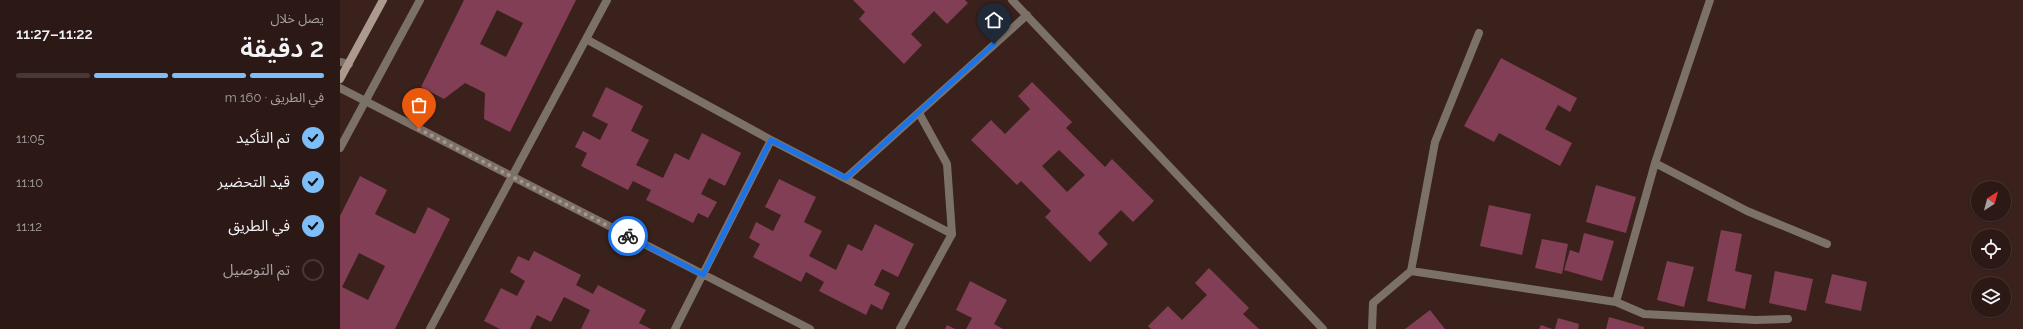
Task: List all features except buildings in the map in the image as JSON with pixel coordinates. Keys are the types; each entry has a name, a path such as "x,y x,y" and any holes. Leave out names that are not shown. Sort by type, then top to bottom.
{"street":[{"path":"340,79 384,0"},
{"path":"340,148 420,0"},
{"path":"430,329 607,0"},
{"path":"1012,0 1323,329"},
{"path":"1616,302 1655,163 1710,0"},
{"path":"846,178 1027,15"},
{"path":"1372,329 1373,303 1411,271 1435,142 1479,33"},
{"path":"586,39 771,140 952,234"},
{"path":"340,62 348,64"},
{"path":"340,88 810,329"},
{"path":"900,329 952,234 947,164 919,113"},
{"path":"675,329 771,140"},
{"path":"1655,163 1747,211 1827,244"},
{"path":"1411,271 1616,302 1644,314 1756,320 1788,319"}],"way so far":[{"path":"419,129 628,236"}],"route":[{"path":"628,236 703,275 771,140 846,178 994,44"}]}
